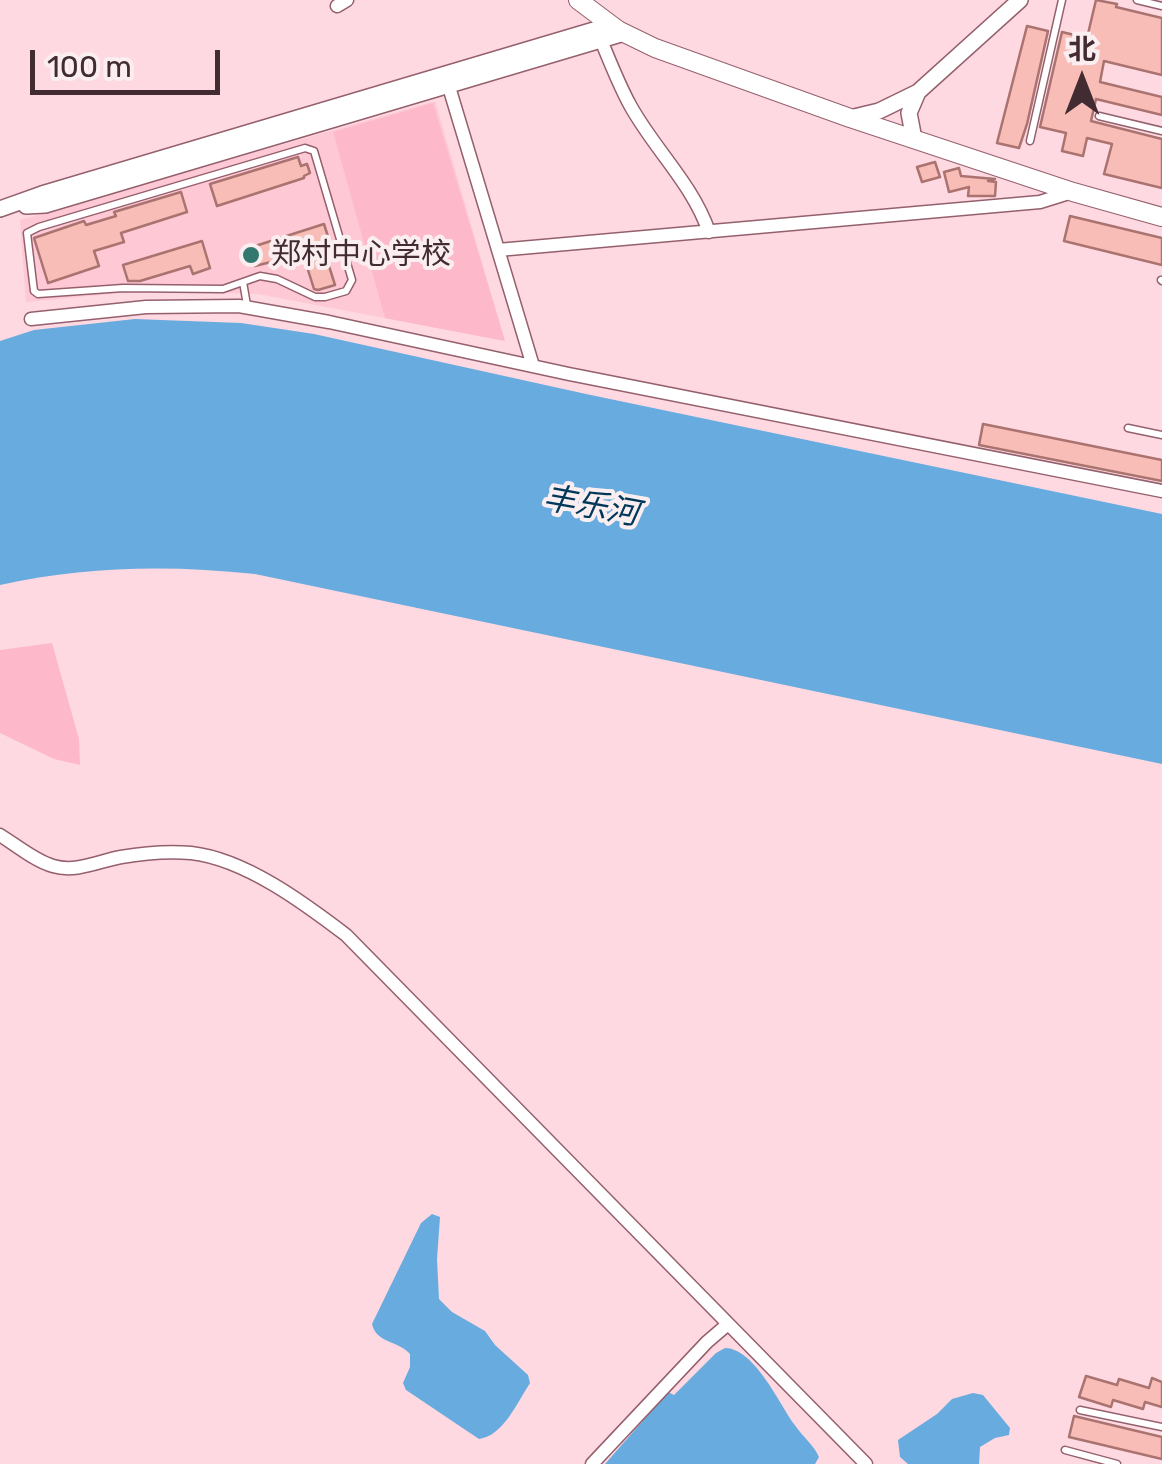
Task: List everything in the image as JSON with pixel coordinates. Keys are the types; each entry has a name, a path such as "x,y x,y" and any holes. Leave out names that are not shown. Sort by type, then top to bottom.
{"main road":[{"path":"578,0 612,33 850,118 1073,192 1162,217"}],"street":[{"path":"850,118 880,111 918,92 1020,0"},
{"path":"6,208 45,205 612,33 630,106 679,174 708,232"},
{"path":"447,80 532,366"},
{"path":"914,139 910,113 918,92"},
{"path":"498,250 1040,202 1073,192"},
{"path":"30,319 146,307 247,308 1162,491"},
{"path":"0,835 48,865 66,868 159,852 220,859 274,886 324,918 346,935 866,1464"},
{"path":"592,1464 706,1342 728,1324"}],"lane":[{"path":"1030,141 1062,0"},
{"path":"1137,0 1162,6"},
{"path":"1099,116 1162,132"},
{"path":"305,148 314,152 352,280 350,287 346,292 319,297 267,276 242,282 223,289 123,288 38,294 32,289 26,233 305,148"},
{"path":"242,282 247,308"},
{"path":"1128,428 1162,435"},
{"path":"1080,1410 1162,1427"},
{"path":"1065,1450 1117,1464"}],"shaded area":[{"name":"郑村中心学校","path":"435,101 505,341 258,294 153,290 26,302 20,220"},
{"path":"433,103 505,341 385,318 333,132"},
{"path":"52,643 79,739 80,765 54,759 0,733 0,650"}],"water":[{"name":"丰乐河","path":"135,319 241,323 314,334 1162,514 1162,764 255,574 127,569 0,585 0,341 34,330"},
{"path":"432,1214 440,1217 439,1299 452,1312 485,1331 528,1375 530,1383 514,1409 488,1437 479,1439 406,1390 403,1383 410,1367 410,1354 378,1335 372,1324 421,1223"},
{"path":"725,1348 746,1357 765,1378 817,1452 815,1464 605,1464 668,1392 674,1395"},
{"path":"973,1393 983,1395 1010,1428 1009,1435 980,1447 979,1464 908,1464 900,1457 898,1440 952,1399"}],"building":[{"path":"1096,0 1162,18 1162,75 1104,61 1100,82 1162,97 1162,115 1096,99 1091,121 1162,139 1162,188 1104,174 1112,144 1087,138 1083,156 1062,151 1066,133 1040,127 1062,32 1087,38"},
{"path":"1027,26 1048,31 1019,148 997,143"},
{"path":"298,157 310,173 304,178 217,206 210,184"},
{"path":"935,162 940,177 922,182 917,167"},
{"path":"959,168 961,176 995,179 988,181 996,182 995,196 968,196 969,187 949,192 944,172"},
{"path":"181,192 187,212 121,233 124,242 94,251 99,266 48,283 34,238 84,221 86,225 116,216 114,212"},
{"path":"1070,216 1162,238 1162,265 1064,241"},
{"path":"324,224 330,243 323,247 335,285 314,289 303,254 255,266 249,248"},
{"path":"202,241 210,268 193,274 190,266 128,281 123,265"},
{"path":"983,424 1162,460 1162,481 979,445"},
{"path":"1086,1376 1117,1385 1119,1379 1149,1388 1152,1378 1162,1382 1162,1407 1145,1402 1143,1409 1113,1400 1111,1407 1079,1397"},
{"path":"1074,1416 1162,1437 1162,1459 1069,1437"}],"place":[{"name":"郑村中心学校","path":"251,255"}]}
